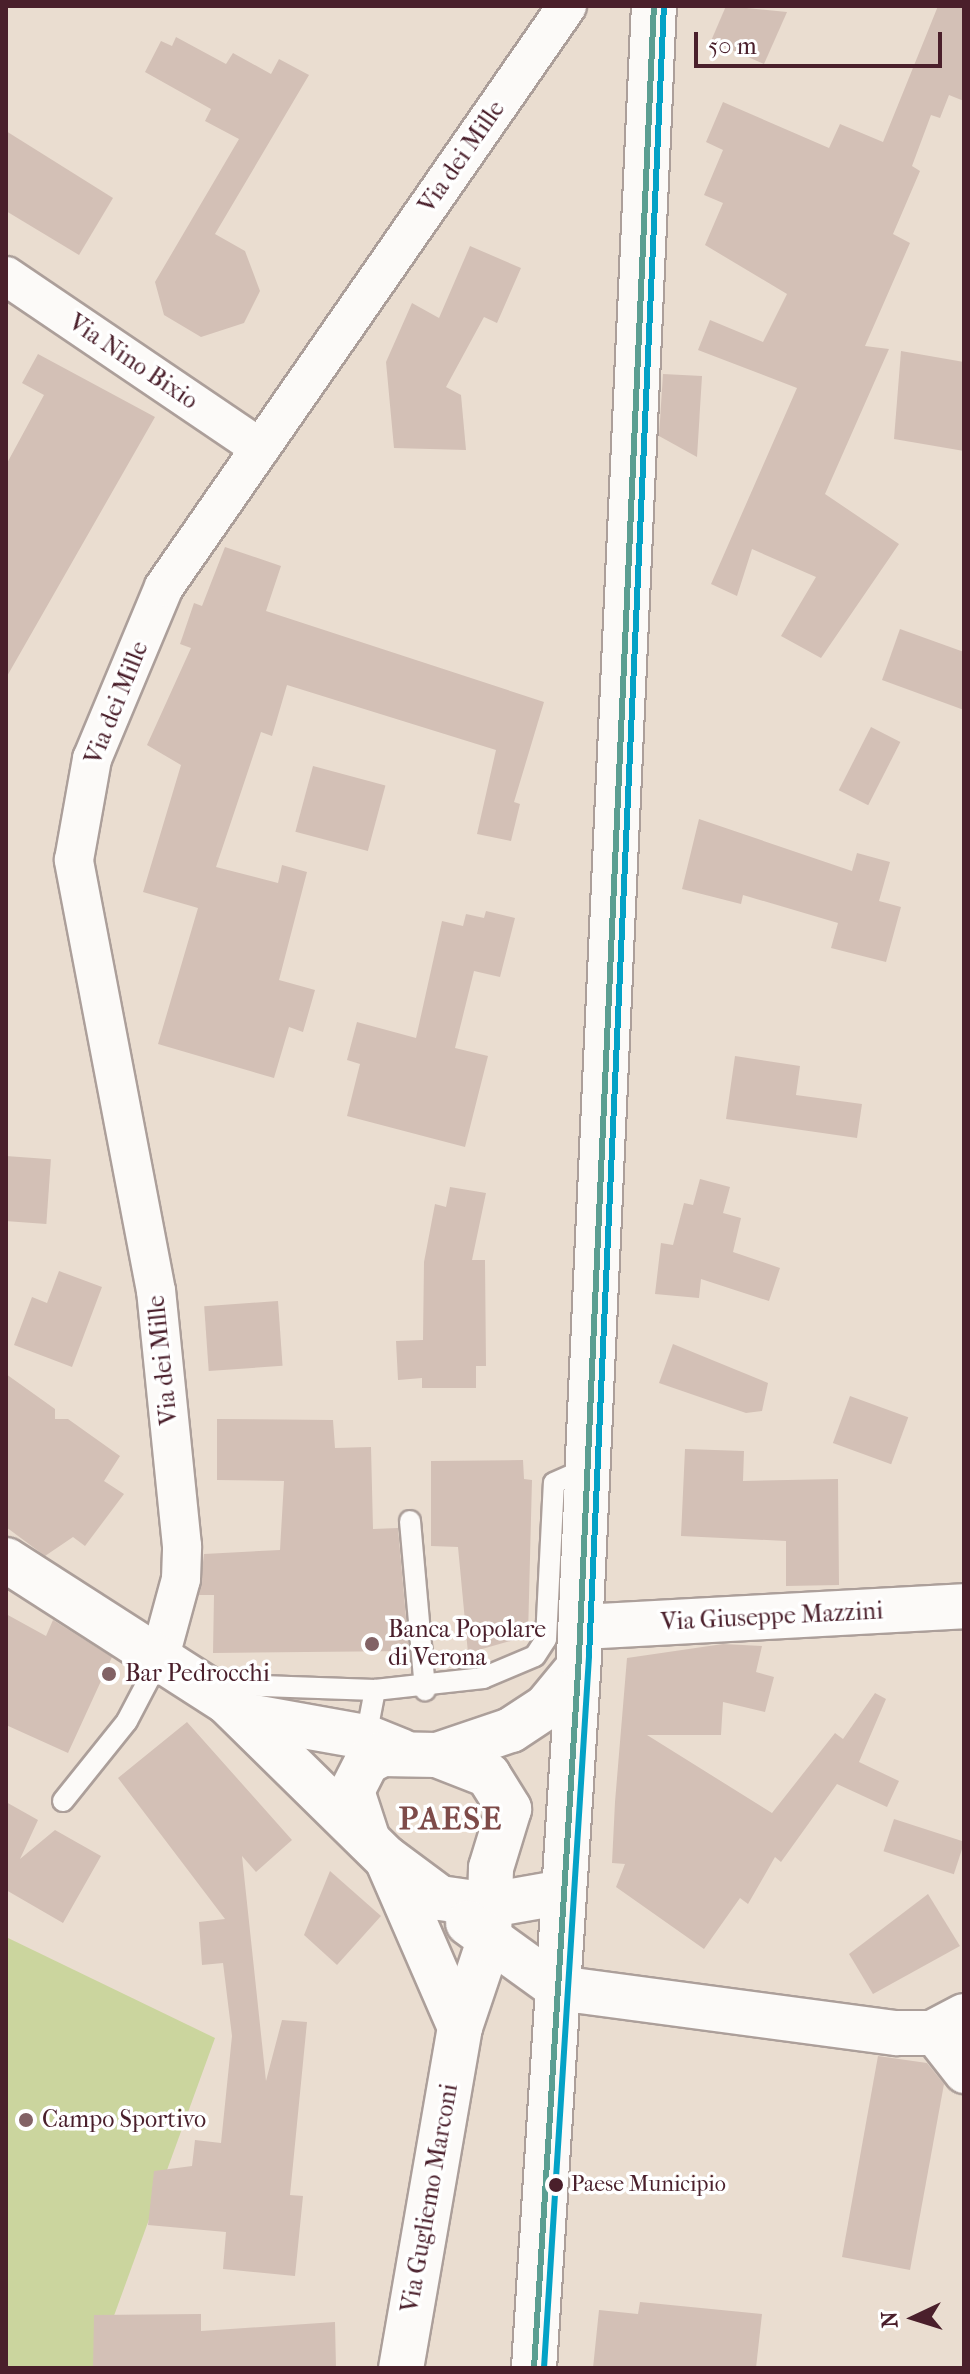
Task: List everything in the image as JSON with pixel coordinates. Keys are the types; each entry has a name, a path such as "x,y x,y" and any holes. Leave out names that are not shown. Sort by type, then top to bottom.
{"street":[{"name":"Via dei Mille","path":"159,1660 181,1579 182,1546 156,1291 74,860 92,759 164,587 567,6"},
{"path":"534,2368 579,1648 654,6"},
{"name":"Via Nino Bixio","path":"6,276 260,448"},
{"path":"6,1560 70,1606 234,1708 377,1849 433,1876 480,1904 558,1988 948,2025 964,2074"},
{"name":"Via Giuseppe Mazzini","path":"579,1648 964,1606"},
{"path":"460,2027 352,1791 367,1762 402,1748 511,1730 546,1707 579,1648"},
{"path":"234,1708 402,1748 488,1775 516,1787 566,1832"},
{"name":"Via Gugliemo Marconi","path":"401,2368 480,1904 509,1809 488,1775"},
{"path":"480,1904 564,1892"}],"lane":[{"path":"234,1708 234,1685 425,1690 483,1678 535,1656 546,1639 554,1483 587,1468"},
{"path":"410,1521 425,1690"},
{"path":"547,1599 579,1648"},
{"path":"63,1801 127,1721 159,1660"},
{"path":"375,1690 402,1748"}],"green space":[{"path":"6,1937 215,2038 95,2368 6,2368"}],"building":[{"path":"726,6 787,12 764,64 711,41"},
{"path":"938,6 964,6 964,101 949,95 940,118 931,115 912,166 920,171 893,234 910,243 865,346 889,349 825,494 899,544 821,658 781,636 816,577 752,549 737,596 711,584 797,388 698,350 710,320 763,342 787,294 705,245 723,203 704,195 723,150 706,142 723,102 829,148 840,124 883,142"},
{"path":"176,37 226,64 233,53 271,74 279,59 309,75 215,234 245,251 260,291 244,323 201,337 164,315 155,282 239,139 205,121 211,109 145,72 161,41 172,46"},
{"path":"6,131 113,198 79,255 6,211"},
{"path":"470,246 521,268 497,323 484,317 446,387 461,395 466,450 394,448 386,362 412,303 439,318"},
{"path":"901,351 964,362 964,451 894,439"},
{"path":"38,354 155,417 6,678 6,465 44,395 22,383"},
{"path":"663,374 702,376 697,457 659,436"},
{"path":"225,547 281,566 266,611 544,702 514,802 520,804 511,841 477,834 496,750 287,685 272,736 261,732 216,867 278,883 282,865 307,872 279,980 315,990 303,1032 289,1027 274,1078 158,1044 198,908 143,892 181,765 147,745 191,648 180,644 194,603 202,606"},
{"path":"900,629 964,652 964,710 882,680"},
{"path":"871,727 900,742 868,805 839,790"},
{"path":"313,766 385,785 368,851 295,832"},
{"path":"699,819 852,871 857,853 890,862 879,901 901,907 886,962 831,948 838,923 743,895 741,904 682,889"},
{"path":"486,911 515,918 500,977 474,971 455,1048 488,1056 465,1147 347,1116 360,1064 347,1060 357,1022 416,1038 442,921 463,926 466,914 484,918"},
{"path":"735,1056 800,1066 796,1095 862,1104 857,1138 726,1119"},
{"path":"6,1156 51,1159 46,1224 6,1221"},
{"path":"700,1179 730,1187 723,1213 741,1218 733,1252 780,1268 769,1301 701,1279 699,1298 655,1294 661,1243 673,1245 684,1203 693,1205"},
{"path":"450,1187 486,1193 472,1260 485,1260 486,1366 476,1366 476,1388 422,1388 422,1378 398,1380 396,1341 423,1340 424,1262 435,1204 446,1207"},
{"path":"59,1271 102,1287 72,1367 14,1345 32,1297 47,1303"},
{"path":"278,1301 283,1366 209,1371 204,1306"},
{"path":"673,1344 768,1383 762,1411 746,1413 659,1383"},
{"path":"6,1374 55,1409 55,1419 68,1419 120,1456 104,1481 124,1494 85,1546 73,1537 45,1556 6,1527"},
{"path":"850,1396 908,1417 891,1464 833,1443"},
{"path":"217,1419 333,1420 335,1448 371,1447 373,1529 398,1528 409,1651 213,1653 214,1595 199,1595 204,1554 280,1550 284,1481 217,1480"},
{"path":"685,1449 744,1451 743,1481 838,1479 839,1585 786,1586 786,1541 681,1536"},
{"path":"523,1460 524,1479 532,1480 528,1636 468,1653 458,1547 431,1546 431,1461"},
{"path":"6,1614 46,1636 53,1620 112,1657 68,1753 6,1725"},
{"path":"723,1644 762,1646 756,1672 774,1677 765,1712 723,1702 721,1735 647,1735 772,1813 835,1733 843,1739 875,1693 886,1699 859,1762 899,1781 887,1807 837,1784 781,1862 775,1857 748,1904 740,1898 704,1949 616,1887 625,1864 612,1863 615,1802 627,1658"},
{"path":"187,1722 292,1840 256,1872 242,1856 266,2081 282,2020 307,2022 290,2195 303,2196 295,2276 223,2269 226,2232 148,2225 154,2171 192,2166 195,2140 221,2143 232,2036 223,1963 202,1965 199,1922 225,1919 118,1778"},
{"path":"6,1802 38,1820 20,1859 55,1830 101,1856 63,1923 6,1890"},
{"path":"894,1819 964,1842 954,1874 883,1851"},
{"path":"330,1871 381,1916 337,1965 304,1935"},
{"path":"928,1894 960,1946 873,1994 849,1954"},
{"path":"878,2056 927,2063 944,2084 910,2270 842,2257"},
{"path":"640,2302 762,2314 756,2368 593,2368 599,2310 638,2314"},
{"path":"201,2314 201,2331 335,2322 336,2368 93,2368 94,2315"}],"transit line":[{"path":"534,2368 579,1656 654,6"},
{"path":"544,2368 589,1656 664,6"}],"place":[{"name":"Banca Popolare di Verona","path":"372,1644"},
{"name":"Bar Pedrocchi","path":"109,1674"},
{"name":"Campo Sportivo","path":"26,2120"},
{"name":"Paese Municipio","path":"556,2185"}],"district":[{"name":"PAESE","path":"451,1819"}]}
